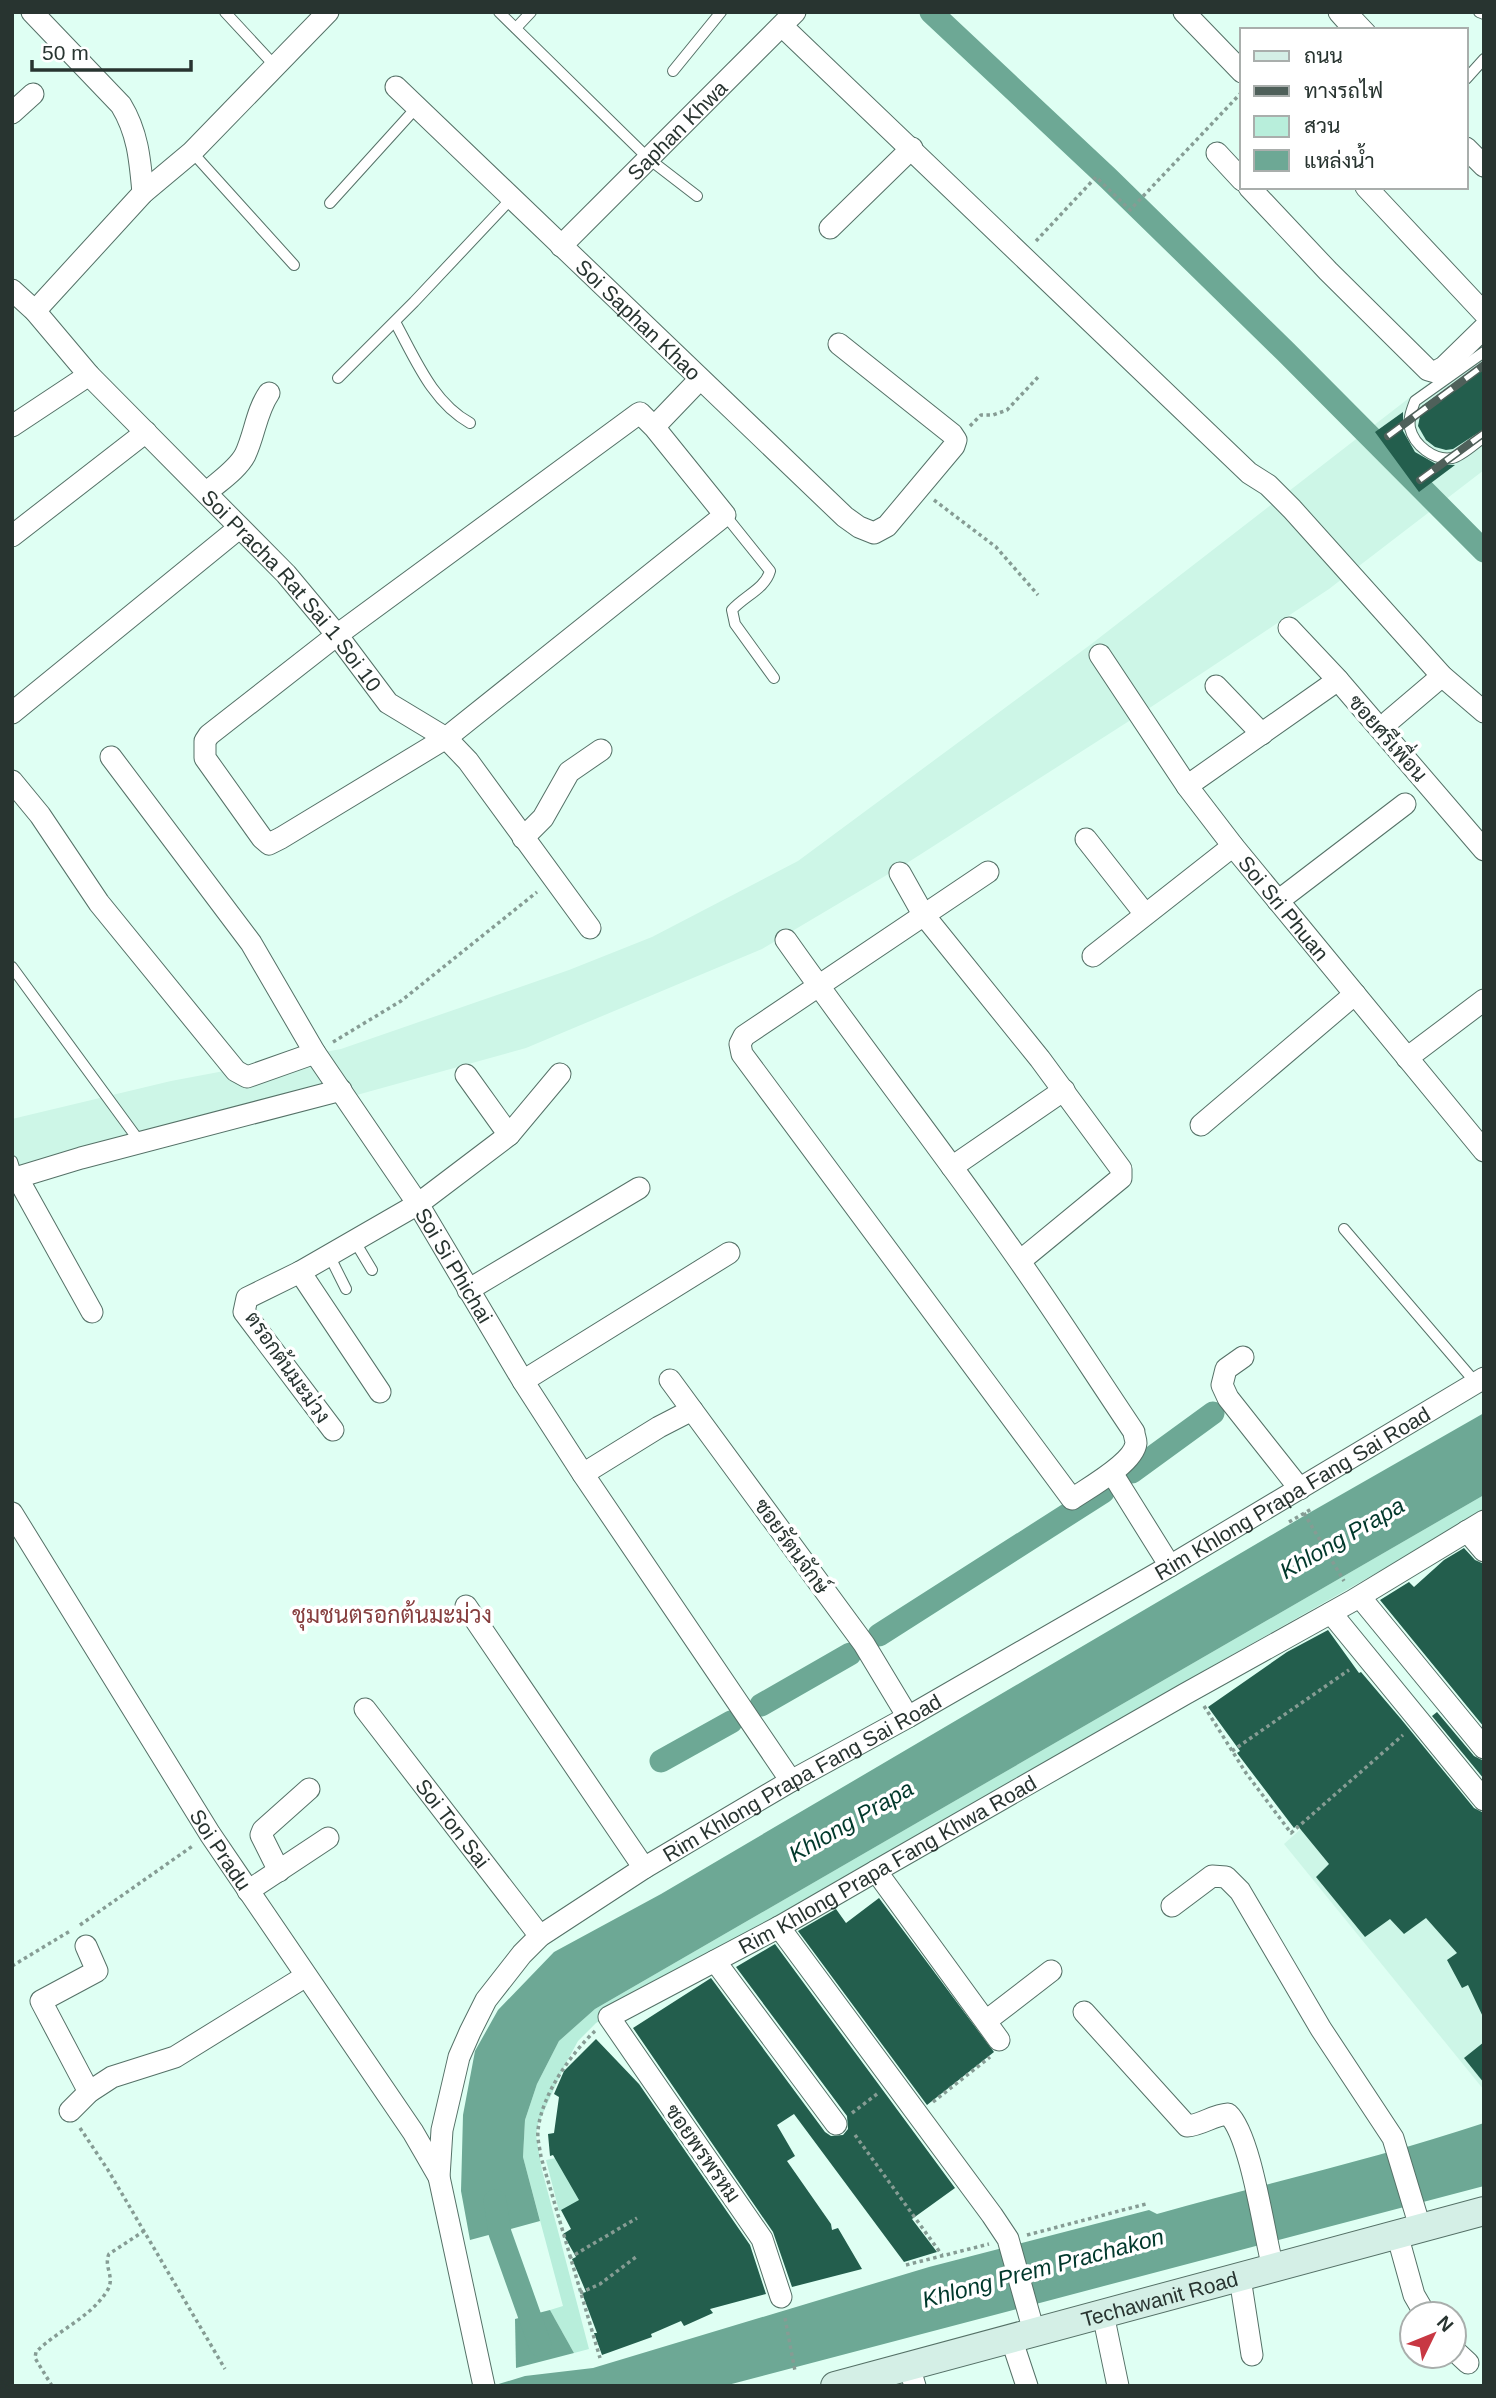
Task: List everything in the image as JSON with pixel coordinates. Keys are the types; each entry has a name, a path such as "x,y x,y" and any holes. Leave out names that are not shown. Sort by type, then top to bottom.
{"main road":[{"name":"Techawanit Road","path":"835,2386 912,2376 1024,2326 1103,2314 1240,2278 1270,2257 1410,2223 1484,2211"}],"street":[{"path":"32,12 121,105 131,121 138,143 143,192"},
{"path":"35,311 143,192 191,152 328,12"},
{"path":"1184,12 1240,70"},
{"path":"1339,12 1353,28"},
{"path":"787,17 912,148 1249,473 1268,485 1442,676 1484,712"},
{"name":"Saphan Khwa","path":"561,246 787,17"},
{"name":"Soi Saphan Khao","path":"396,87 845,517 874,533 887,526 918,489"},
{"path":"12,113 33,94"},
{"path":"830,228 912,148"},
{"path":"1468,150 1484,166"},
{"path":"1217,153 1240,178"},
{"path":"1251,189 1427,370 1435,372 1444,367 1484,328"},
{"path":"1368,189 1484,313"},
{"name":"Soi Pracha Rat Sai 1 Soi 10","path":"14,297 35,311 89,374 286,574 337,635 388,703 446,738 468,761 590,928"},
{"path":"839,344 953,440 918,489"},
{"path":"12,426 89,374"},
{"path":"654,427 700,379"},
{"path":"205,494 245,455 261,405 269,393"},
{"path":"638,414 654,427 725,515 446,738 281,838 269,844 262,838 205,758 205,741 209,735 337,635 638,414"},
{"path":"12,536 146,432"},
{"path":"12,713 239,528"},
{"name":"ซอยศรีเพื่อน","path":"1289,628 1338,680 1484,850"},
{"name":"Soi Sri Phuan","path":"1100,656 1187,786 1233,846 1484,1151"},
{"path":"1389,722 1442,676"},
{"path":"1187,786 1338,680"},
{"path":"1216,686 1262,734"},
{"path":"523,838 544,818 569,772 601,750"},
{"name":"Soi Si Phichai","path":"111,757 251,943 315,1053 418,1204 523,1381 791,1781"},
{"path":"12,781 40,815 99,903 236,1071 247,1077 315,1053"},
{"path":"1278,901 1405,804"},
{"path":"1086,839 1145,914"},
{"path":"1093,956 1233,846"},
{"path":"786,940 817,985 1020,1261 1134,1432 1136,1445 1130,1456 1112,1473 1072,1499 742,1054 740,1044 744,1036 817,985 988,872"},
{"path":"900,873 923,914 1064,1090 1121,1168 1121,1178 1020,1261"},
{"path":"1201,1125 1355,994"},
{"path":"1407,1058 1484,1000"},
{"path":"380,1392 300,1272 418,1204 509,1135 561,1074"},
{"path":"466,1075 509,1135"},
{"path":"92,1312 14,1172 341,1090"},
{"path":"952,1167 1064,1090"},
{"path":"468,1290 639,1188"},
{"path":"523,1381 729,1253"},
{"name":"ตรอกต้นมะม่วง","path":"300,1272 247,1298 244,1312 333,1430"},
{"path":"1243,1357 1226,1369 1222,1385 1228,1398 1300,1489"},
{"name":"ซอยรัตนจักษ์","path":"670,1380 864,1644 908,1717"},
{"name":"Rim Khlong Prapa Fang Sai Road","path":"484,2386 439,2178 442,2130 450,2087 470,2032 486,2000 522,1954 540,1936 644,1868 791,1781 1170,1566 1480,1380"},
{"path":"583,1474 692,1410"},
{"path":"1112,1473 1170,1566"},
{"name":"Soi Pradu","path":"12,1513 210,1834 413,2132 439,2178"},
{"path":"1476,1526 1484,1550"},
{"name":"Rim Khlong Prapa Fang Khwa Road","path":"609,2017 779,1927 1360,1597 1476,1526"},
{"path":"1360,1597 1484,1748"},
{"path":"466,1606 644,1868"},
{"path":"1331,1613 1484,1800"},
{"name":"Soi Ton Sai","path":"365,1709 540,1936"},
{"path":"279,1871 262,1839 262,1832 309,1789"},
{"path":"248,1891 328,1838"},
{"path":"876,1871 986,2021 995,2048"},
{"path":"1172,1906 1212,1876 1226,1877 1240,1891 1321,2029 1397,2145 1410,2223 1414,2295 1417,2300"},
{"path":"779,1927 992,2215 1009,2243 1024,2326 1027,2386"},
{"path":"86,1946 97,1971 41,2001 89,2092"},
{"path":"715,1961 840,2121"},
{"path":"986,2021 1051,1971"},
{"path":"70,2111 89,2092 111,2077 175,2057 306,1976"},
{"path":"1084,2012 1187,2126 1219,2115 1228,2114 1233,2119 1253,2179 1270,2257"},
{"name":"ซอยพรพรหม","path":"609,2017 762,2239 783,2307"},
{"path":"1240,2278 1252,2355"},
{"path":"1103,2314 1118,2386"}],"lane":[{"path":"225,12 275,66"},
{"path":"499,12 649,159 698,196"},
{"path":"516,28 531,12"},
{"path":"673,71 721,12"},
{"path":"1353,12 1368,28"},
{"path":"1468,77 1484,59"},
{"path":"330,203 416,108"},
{"path":"191,152 294,265"},
{"path":"338,378 511,200"},
{"path":"395,321 432,390 457,416 470,423"},
{"path":"1484,352 1415,401 1410,413 1410,429 1424,450 1439,459 1454,458 1484,437"},
{"path":"725,515 770,571 768,581 732,610 735,624 774,678"},
{"path":"12,967 140,1142"},
{"path":"1344,1228 1480,1380"},
{"path":"354,1240 372,1270"},
{"path":"329,1255 346,1289"}],"path":[{"path":"1023,255 1096,177 1130,210 1240,93"},
{"path":"953,440 981,415 993,415 1007,410 1040,375"},
{"path":"918,489 996,547 1038,595"},
{"path":"315,1053 401,1001 553,879"},
{"path":"1304,1513 1344,1581"},
{"path":"1232,1751 1367,1657"},
{"path":"1194,1689 1232,1751 1292,1833 1419,1721"},
{"path":"12,1966 80,1924 210,1834"},
{"path":"600,2358 541,2157 538,2130 555,2081 582,2043 609,2017"},
{"path":"918,2115 995,2048"},
{"path":"894,2082 840,2121 942,2255"},
{"path":"70,2111 225,2369"},
{"path":"569,2258 638,2218"},
{"path":"52,2386 35,2358 36,2352 90,2310 108,2289 112,2277 107,2263 109,2254 144,2231"},
{"path":"580,2293 600,2284 636,2257"},
{"path":"783,2307 795,2371"}],"shaded area":[{"path":"1484,340 1484,470 1329,589 907,863 762,949 526,1048 205,1137 12,1185 12,1119 171,1081 341,1049 569,970 652,937 798,861 1090,645"},
{"path":"1383,1756 1484,1887 1484,2090 1284,1844"}],"green space":[{"path":"1484,1495 1484,1512 596,2023 578,2041 565,2065 538,2124 536,2135 542,2170 589,2349 574,2353 550,2310 563,2306 523,2157 525,2120 537,2084 559,2041 595,2009"},
{"path":"595,2150 595,2195 559,2211 546,2160"}],"water":[{"path":"1484,1413 1484,1495 595,2009 559,2041 537,2084 525,2120 523,2157 540,2221 470,2240 461,2191 463,2115 475,2051 498,2010 554,1952 661,1894"},
{"name":"Khlong Prem Prachakon","path":"1484,2123 1484,2186 724,2386 492,2386 525,2376 593,2368 929,2267 1149,2210 1157,2214"},
{"path":"550,2310 574,2353 516,2368 515,2319"}],"building":[{"path":"1484,362 1484,429 1453,449 1435,447 1426,440 1418,426 1422,406"},
{"path":"1403,412 1403,431 1415,452 1436,464 1455,465 1419,492 1375,432"},
{"path":"1464,1548 1475,1560 1484,1564 1484,1727 1380,1600 1409,1582 1414,1587 1444,1560"},
{"path":"1328,1630 1359,1673 1361,1672 1474,1808 1484,1813 1484,2019 1468,1985 1462,1988 1447,1960 1457,1953 1426,1918 1404,1934 1390,1919 1365,1937 1316,1877 1329,1864 1297,1825 1294,1828 1237,1753 1240,1751 1208,1707 1287,1652"},
{"path":"1437,1712 1474,1756 1484,1761 1484,1779 1432,1716"},
{"path":"879,1898 994,2052 927,2105 798,1931 836,1909 846,1923"},
{"path":"775,1944 955,2188 912,2219 937,2252 904,2262 794,2114 777,2125 795,2156 787,2161 831,2224 832,2230 838,2228 862,2269 792,2287 773,2232 633,2028 711,1978 825,2132 831,2136 843,2135 848,2129 847,2116 736,1967"},
{"path":"596,2039 639,2084 750,2245 766,2294 710,2309 713,2313 684,2326 681,2321 651,2334 652,2337 602,2355 582,2293 586,2292 572,2259 576,2257 563,2234 571,2229 561,2210 579,2200 553,2155 550,2156 548,2134 554,2133 559,2097 554,2094 564,2071"},
{"path":"1484,2042 1484,2083 1464,2058"}],"waterway":[{"path":"931,12 1108,178 1484,551"},
{"path":"1132,1472 1213,1413"},
{"path":"879,1635 1103,1492"},
{"path":"761,1705 850,1654"},
{"path":"661,1761 731,1722"},
{"name":"Khlong Prapa","path":"495,2201 500,2233 540,2345"}],"railway":[{"path":"1388,436 1484,365"},
{"path":"1420,480 1484,433"}],"district":[{"name":"ชุมชนตรอกต้นมะม่วง","path":"392,1615"}]}
